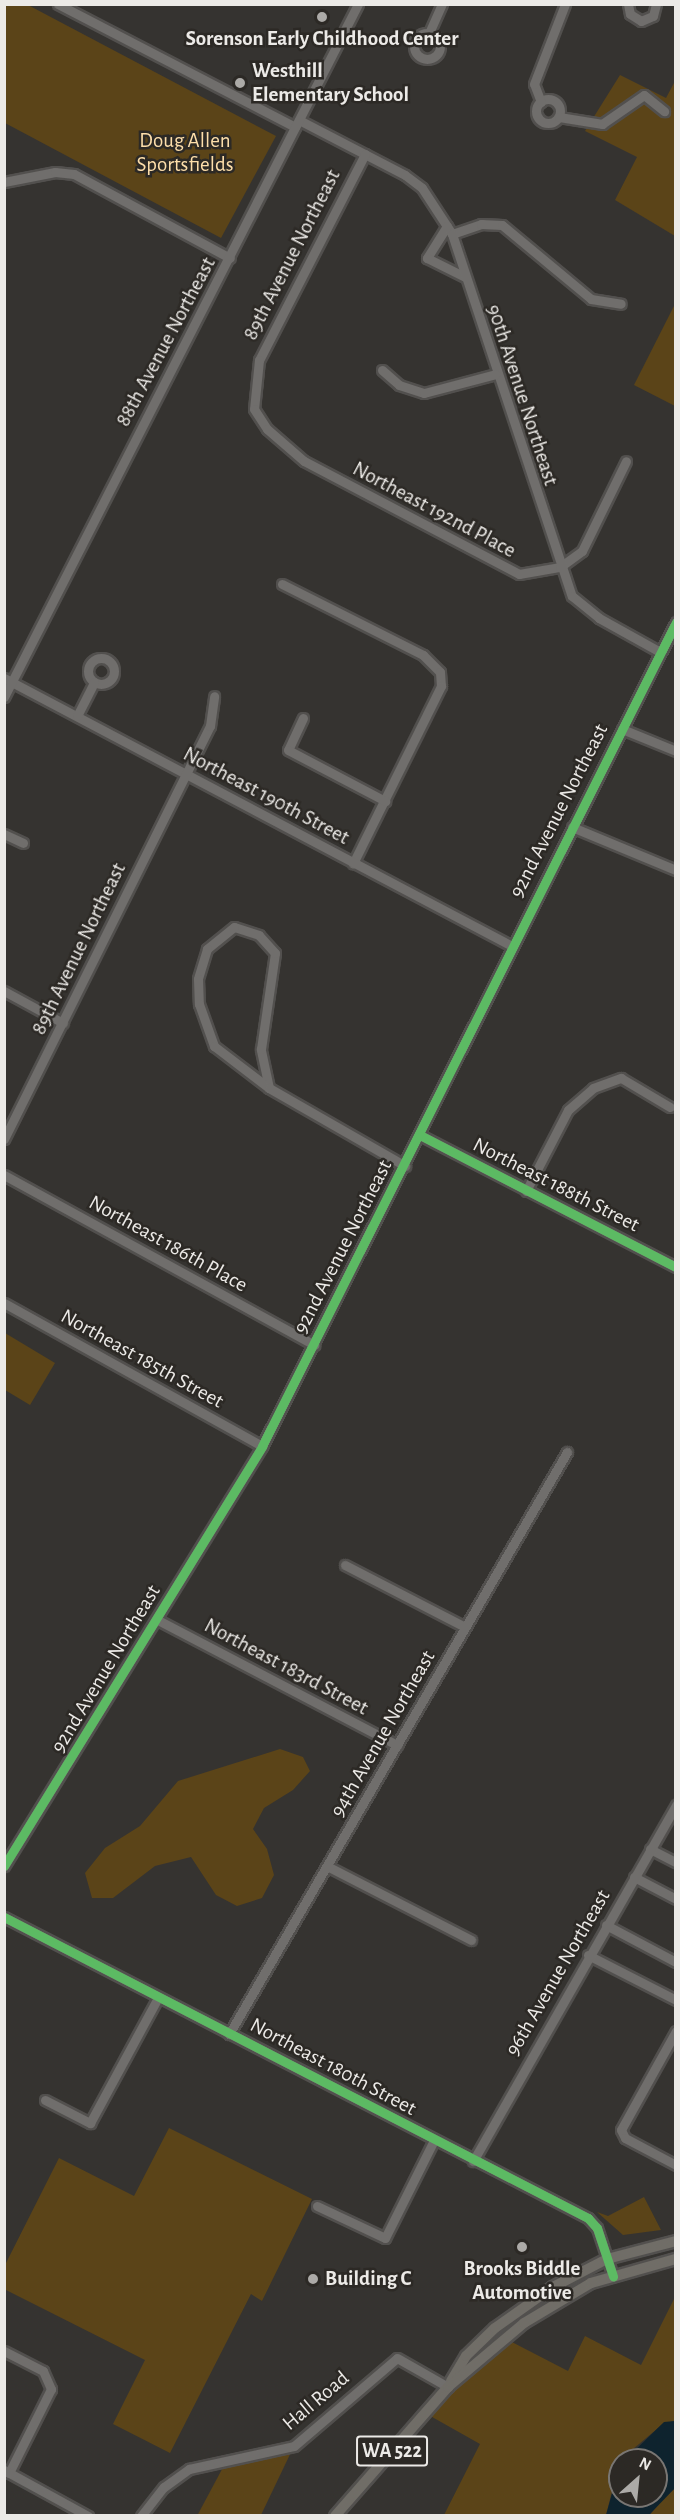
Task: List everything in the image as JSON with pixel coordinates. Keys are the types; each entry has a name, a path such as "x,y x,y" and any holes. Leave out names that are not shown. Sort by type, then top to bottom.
{"main road":[{"name":"WA 522","path":"448,2387 466,2355 495,2328 553,2287 607,2259 675,2241"},
{"name":"WA 522","path":"335,2516 448,2387 524,2323 613,2276 675,2259"}],"street":[{"name":"90th Avenue Northeast","path":"58,4 297,123 365,154 422,188 449,230 560,567"},
{"name":"88th Avenue Northeast","path":"4,697 8,680 230,258 358,4"},
{"path":"429,33 442,4"},
{"path":"565,4 534,84 541,102 536,115 542,122 559,117 603,124 644,95 664,111"},
{"path":"628,4 630,14 641,21 653,16 656,4"},
{"path":"541,102 554,101 559,117"},
{"name":"89th Avenue Northeast","path":"254,409 254,380 266,340 365,154"},
{"path":"4,182 55,172 74,174 230,258"},
{"path":"465,277 428,258 449,230 481,224 502,225 591,299 621,304"},
{"path":"382,370 399,385 424,393 496,374"},
{"name":"Northeast 192nd Place","path":"254,409 284,448 304,461 511,573 560,567"},
{"path":"626,461 582,551 560,567 582,608 660,652"},
{"path":"282,584 423,656 440,672 441,686 353,863"},
{"name":"92nd Avenue Northeast","path":"4,1866 158,1620 262,1446 405,1166 510,945 675,622"},
{"name":"Northeast 190th Street","path":"8,680 510,945"},
{"path":"77,717 94,682"},
{"name":"89th Avenue Northeast","path":"4,1140 210,726 214,696"},
{"path":"303,718 288,750 385,801"},
{"path":"622,729 675,751"},
{"path":"572,827 675,870"},
{"path":"4,834 23,843"},
{"path":"269,1088 261,1049 275,953 259,935 234,927 207,949 199,1004 214,1046 269,1088 405,1166"},
{"path":"4,991 63,1023"},
{"path":"526,1191 568,1110 593,1088 621,1078 670,1107"},
{"name":"Northeast 188th Street","path":"420,1134 675,1267"},
{"name":"Northeast 186th Place","path":"4,1175 314,1345"},
{"name":"Northeast 185th Street","path":"4,1303 262,1446"},
{"name":"94th Avenue Northeast","path":"229,2034 567,1452"},
{"path":"345,1565 465,1627"},
{"name":"Northeast 183rd Street","path":"158,1620 397,1745"},
{"name":"96th Avenue Northeast","path":"473,2161 675,1805"},
{"path":"650,1849 675,1862"},
{"path":"327,1866 471,1940"},
{"path":"634,1877 675,1899"},
{"name":"Northeast 180th Street","path":"4,1917 473,2161 588,2218 597,2228 613,2276"},
{"path":"606,1925 675,1962"},
{"path":"588,1955 675,2000"},
{"path":"45,2100 90,2123 158,1998"},
{"path":"675,2031 621,2130 625,2138 675,2165"},
{"path":"317,2206 385,2238 434,2140"},
{"path":"4,2351 43,2371 50,2381 50,2397 7,2471 88,2516"},
{"name":"Hall Road","path":"141,2516 164,2487 189,2469 294,2446 397,2358 448,2387"}],"green space":[{"name":"Doug Allen Sportsfields","path":"4,5 28,5 276,136 221,238 5,123"},
{"path":"620,75 666,98 675,81 675,236 615,200 637,157 585,131"},
{"path":"675,304 676,406 634,385"},
{"path":"5,1333 55,1363 30,1405 5,1390"},
{"path":"280,1749 303,1757 310,1771 293,1790 264,1808 253,1829 267,1849 274,1875 262,1898 237,1906 216,1895 191,1857 155,1866 113,1898 92,1898 85,1873 105,1848 140,1826 178,1781"},
{"path":"169,2128 312,2199 262,2301 251,2294 170,2453 113,2424 145,2360 4,2289 5,2265 59,2158 134,2196"},
{"path":"644,2197 661,2230 623,2235 597,2212 608,2216"},
{"path":"675,2297 675,2421 664,2423 634,2448 608,2448 606,2515 444,2515 480,2444 425,2413 506,2339 568,2371 585,2336 641,2365"},
{"path":"294,2446 261,2515 197,2516 228,2458"},
{"path":"675,2488 675,2515 649,2516 655,2508 668,2508 668,2494"}],"water":[{"path":"675,2421 675,2488 668,2495 668,2448 637,2448 664,2422"},
{"path":"608,2508 656,2508 649,2515 606,2515"}],"cycle path":[{"path":"4,1866 262,1446 676,622"},
{"path":"420,1135 676,1267"},
{"path":"4,1917 588,2218 597,2228 613,2276"}],"place":[{"name":"Sorenson Early Childhood Center","path":"322,17"},
{"name":"Westhill Elementary School","path":"240,83"},
{"name":"Brooks Biddle Automotive","path":"522,2247"},
{"name":"Building C","path":"313,2279"}]}
